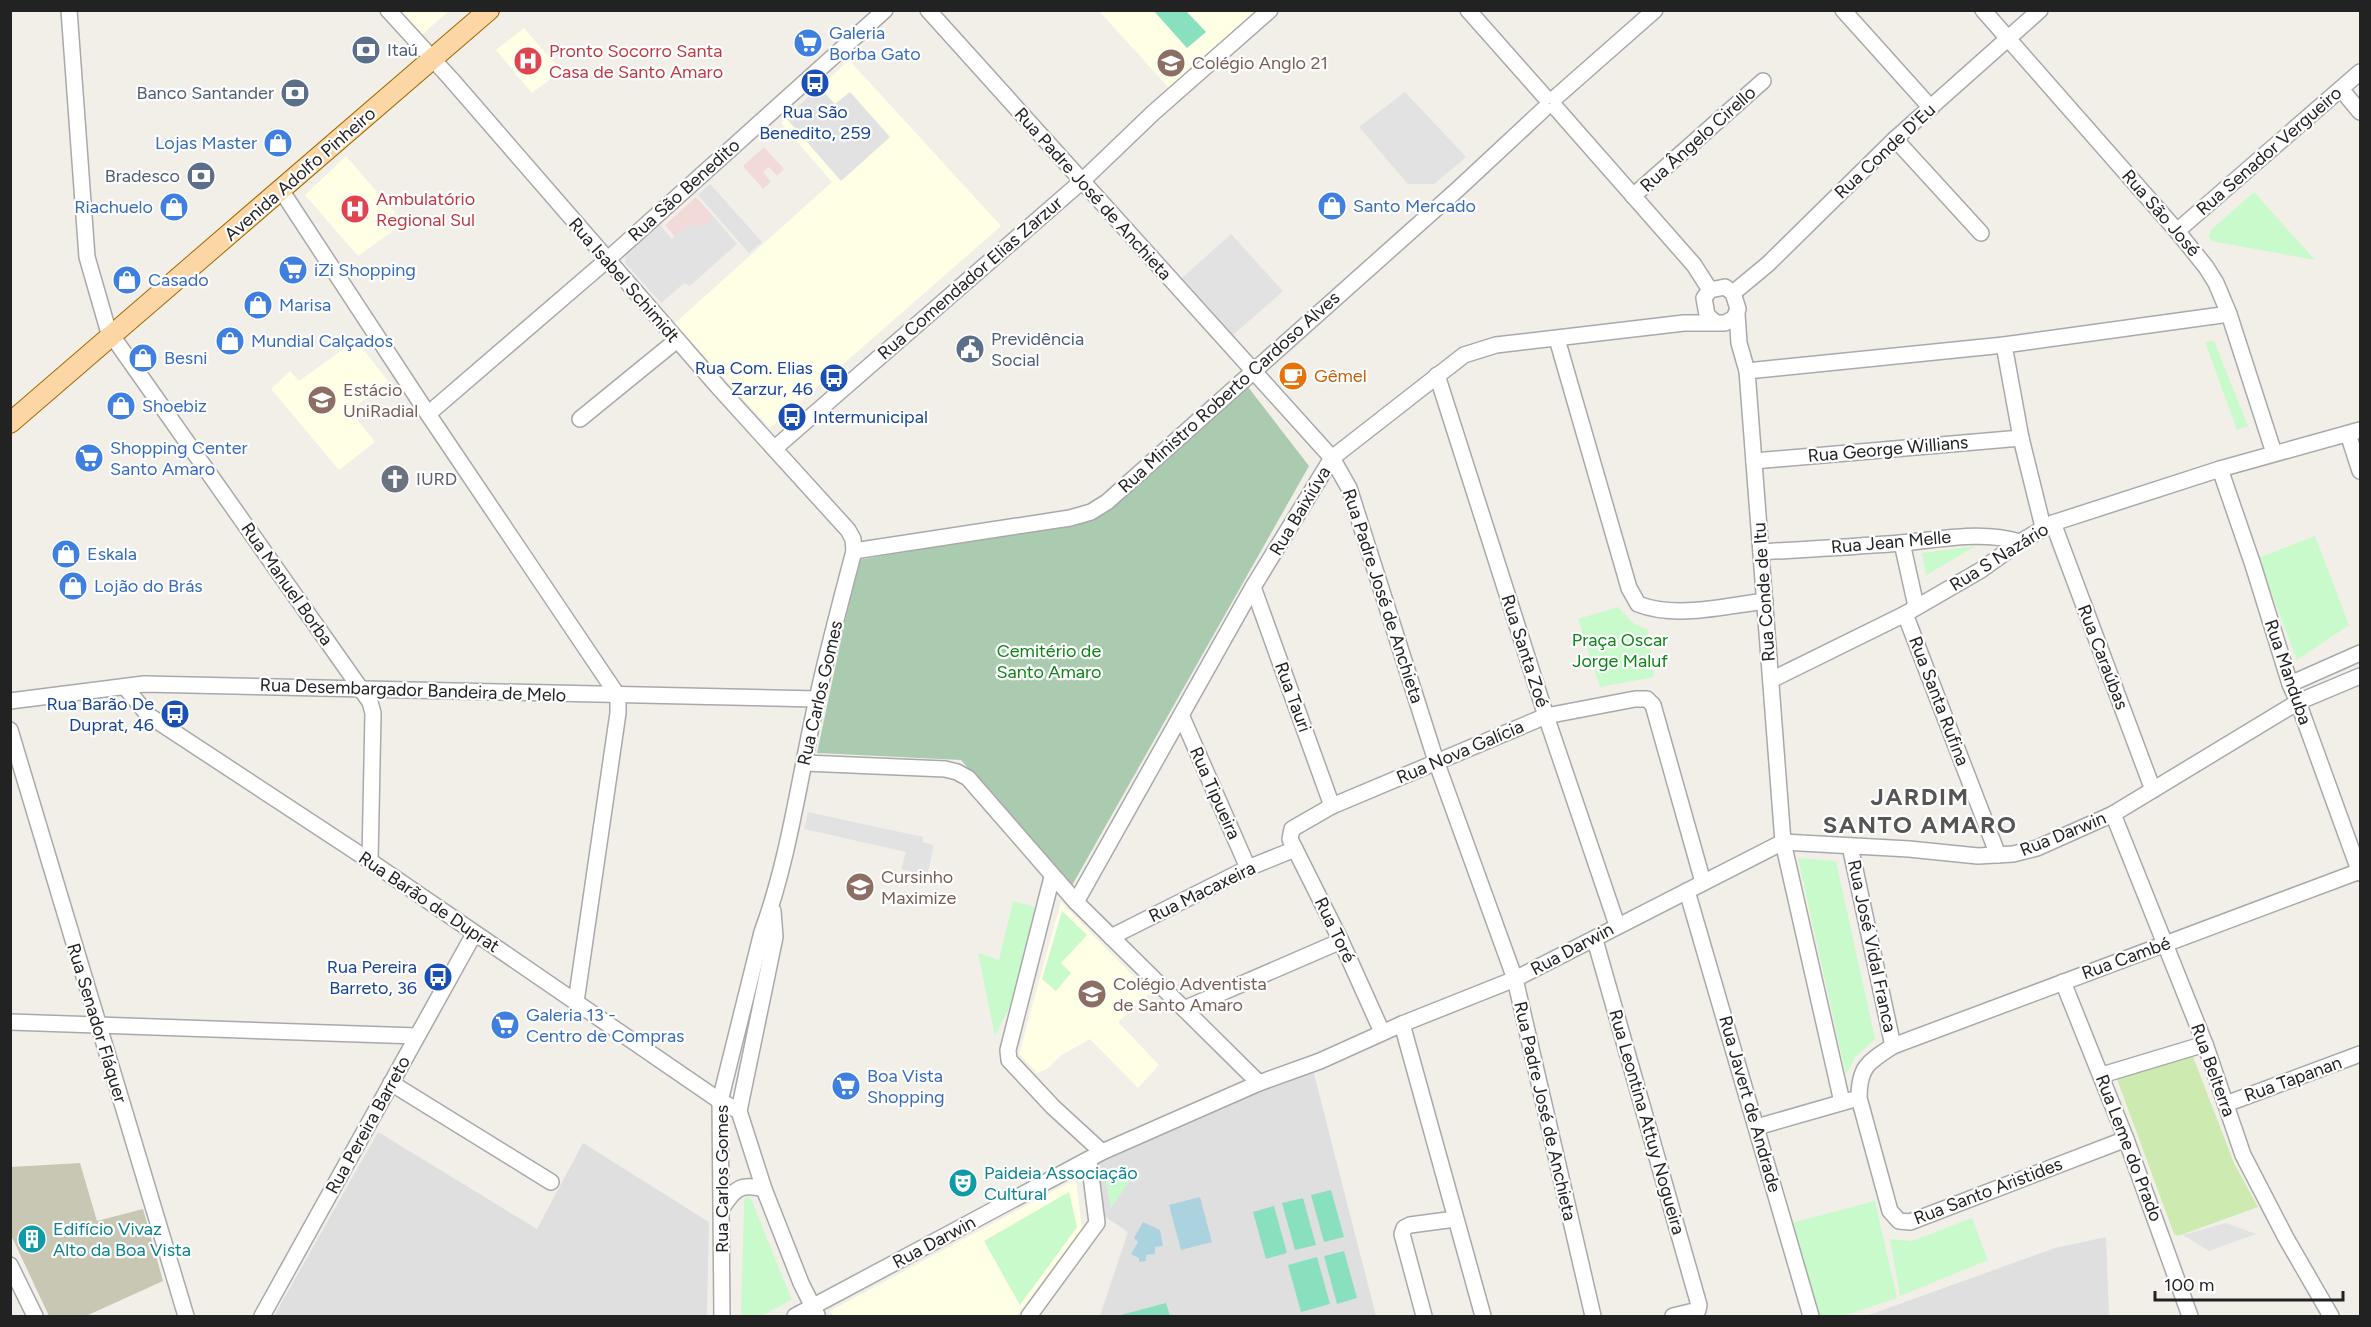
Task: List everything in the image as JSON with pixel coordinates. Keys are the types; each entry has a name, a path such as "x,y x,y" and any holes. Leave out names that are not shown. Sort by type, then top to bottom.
{"main road":[{"name":"Avenida Adolfo Pinheiro","path":"10,423 489,10"}],"street":[{"name":"Rua Manuel Borba","path":"69,10 87,257 111,337 370,702 372,713 370,861"},
{"name":"Rua Isabel Schimidt","path":"388,10 720,390 848,530 853,539 854,551"},
{"name":"Rua São Benedito","path":"428,414 607,260 885,10"},
{"name":"Rua Padre José de Anchieta","path":"928,10 1332,458 1349,488 1436,761 1515,979 1593,1317"},
{"name":"Rua Comendador Elias Zarzur","path":"775,448 1081,182 1153,113 1270,10"},
{"path":"1468,10 1694,265 1707,297 1707,315 1718,323"},
{"name":"Rua Ministro Roberto Cardoso Alves","path":"854,551 1070,518 1091,512 1107,502 1156,455 1253,372 1655,10"},
{"path":"1843,10 1931,108"},
{"name":"Rua São José","path":"1983,10 2206,267 2229,314 2274,453"},
{"name":"Rua Conde D'Eu","path":"1733,293 1768,264 1895,139 2040,10"},
{"name":"Rua Senador Vergueiro","path":"2177,231 2361,72"},
{"name":"Rua Ângelo Cirello","path":"1634,196 1763,81"},
{"path":"2341,89 2361,112"},
{"path":"1895,139 1981,233"},
{"path":"281,190 428,414 618,696 618,713 576,1002"},
{"path":"1725,287 1733,293 1737,304 1737,314 1729,321 1684,323 1707,297 1725,287"},
{"name":"Rua Conde de Itu","path":"1737,314 1738,343 1747,371 1783,842 1842,1102"},
{"path":"1747,371 2004,345 2229,314"},
{"name":"Rua Baixiúva","path":"1076,902 1253,588 1332,458 1464,355 1496,345 1684,323"},
{"name":"Rua Conde de Itu","path":"1718,323 1738,343"},
{"path":"1557,339 1629,588 1638,604 1655,611 1702,609 1765,601"},
{"path":"580,419 677,340"},
{"name":"Rua Caraúbas","path":"2004,345 2021,438 2048,525 2153,790"},
{"name":"Rua Santa Zoé","path":"1437,375 1546,716 1617,925"},
{"path":"2354,432 2361,471"},
{"name":"Rua S Nazário","path":"1771,680 1911,610 1981,570 2048,525 2220,469 2354,432"},
{"name":"Rua George Willians","path":"1754,461 2021,438"},
{"name":"Rua Manduba","path":"2220,469 2290,684 2360,872"},
{"name":"Rua Jean Melle","path":"1761,552 1977,536 2005,538 2020,542"},
{"name":"Rua Santa Rufina","path":"1902,543 1911,610 1998,855"},
{"name":"Rua Carlos Gomes","path":"722,1317 720,1101 762,932 772,905 805,763 817,699 854,551"},
{"name":"Rua Tauri","path":"1253,588 1332,806"},
{"path":"2290,684 2361,653"},
{"name":"Rua Darwin","path":"795,1317 815,1312 1096,1156 1258,1083 1320,1061 1382,1032 1515,979 1783,842 1909,849 1978,856 2013,854 2037,848 2114,814 2298,702 2361,675"},
{"name":"Rua Desembargador Bandeira de Melo","path":"10,701 144,684 361,687 618,696 817,699"},
{"name":"Rua Barão de Duprat","path":"125,687 148,715 370,861 474,934 739,1112"},
{"name":"Rua Nova Galícia","path":"1292,829 1332,806 1546,716 1635,699 1647,699 1653,705 1703,882"},
{"name":"Rua Tipueira","path":"1182,717 1248,868"},
{"name":"Rua Senador Fláquer","path":"10,730 186,1317"},
{"path":"805,763 945,769 968,778 1052,877 1258,1083"},
{"name":"Rua Belterra","path":"2114,814 2205,1044 2244,1155 2286,1238 2331,1317"},
{"name":"Rua Toré","path":"1292,829 1289,835 1294,849 1341,941 1382,1032"},
{"name":"Rua José Vidal Franca","path":"1850,846 1893,1046"},
{"name":"Rua Macaxeira","path":"1111,937 1248,868 1294,849"},
{"name":"Rua Cambé","path":"1893,1046 2360,872"},
{"path":"1029,1317 1097,1223 1096,1156 1009,1060 1008,1050 1052,877"},
{"name":"Rua Javert de Andrade","path":"1687,891 1811,1317"},
{"name":"Rua Carlos Gomes","path":"772,905 775,937 739,1112 764,1189 815,1312"},
{"name":"Rua Pereira Barreto","path":"262,1317 474,934"},
{"name":"Rua Leontina Attuy Nogueira","path":"1595,940 1699,1305 1698,1310 1694,1313 1673,1317"},
{"path":"1184,1009 1341,941"},
{"name":"Rua Leme do Prado","path":"2063,982 2127,1138 2190,1317"},
{"path":"10,1022 417,1036"},
{"path":"1402,1024 1483,1317"},
{"path":"2102,1075 2205,1044"},
{"name":"Rua Santo Aristides","path":"1893,1046 1869,1062 1864,1069 1860,1082 1860,1098 1890,1211 1899,1221 1910,1222 2127,1138"},
{"name":"Rua Tapanan","path":"2226,1104 2361,1054"},
{"path":"391,1083 551,1182"},
{"path":"1757,1127 1860,1098"},
{"path":"722,1208 731,1194 740,1187 751,1185 764,1189"},
{"path":"1424,1317 1402,1234 1404,1228 1410,1225 1455,1219"},
{"path":"10,1265 35,1317"}],"shaded area":[{"path":"398,11 449,11 420,36"},
{"name":"Colégio Anglo 21","path":"1099,11 1255,11 1169,88"},
{"name":"Pronto Socorro Santa Casa de Santo Amaro","path":"524,28 561,71 532,93 496,50"},
{"path":"849,60 1001,226 770,428 674,324 832,182 781,123"},
{"path":"819,87 835,104 850,92 890,137 841,181 786,118"},
{"path":"1405,92 1466,157 1434,184 1408,184 1359,127"},
{"path":"764,147 784,169 777,176 769,167 763,172 771,182 763,189 743,166"},
{"name":"Ambulatório Regional Sul","path":"346,156 404,223 358,256 305,195"},
{"path":"710,184 762,242 749,253 698,195"},
{"path":"696,197 714,217 704,226 694,228 689,224 675,237 665,225"},
{"path":"714,217 737,244 690,286 684,283 661,303 625,263 626,253 659,224 672,239 689,224 694,228 701,223 704,226"},
{"path":"1231,234 1283,291 1233,335 1182,278"},
{"name":"Estácio UniRadial","path":"356,340 388,381 350,411 375,442 339,470 271,389 290,371 299,381"},
{"path":"808,812 923,837 922,842 934,845 927,876 901,869 906,852 804,829"},
{"name":"Colégio Adventista de Santo Amaro","path":"1061,902 1150,993 1118,1022 1159,1065 1138,1088 1090,1039 1060,1056 1047,1069 1037,1073 1019,1054"},
{"path":"1313,1070 1376,1316 1100,1316 1128,1232 1104,1216 1094,1151"},
{"path":"378,1132 537,1229 583,1143 709,1222 707,1316 274,1316"},
{"path":"80,1163 97,1221 143,1209 163,1281 86,1316 49,1316 11,1235 11,1167"},
{"path":"1076,1179 1082,1230 1016,1316 834,1316 830,1311"},
{"path":"2226,1223 2256,1234 2209,1251 2183,1235"},
{"path":"2106,1237 2109,1316 1866,1316 2055,1248"}],"green space":[{"path":"1154,11 1186,11 1206,32 1187,48"},
{"path":"2254,192 2315,260 2211,241 2209,236 2211,230"},
{"path":"2214,341 2248,426 2237,430 2205,342"},
{"name":"Cemitério de Santo Amaro","path":"1248,387 1309,466 1070,889 961,760 817,753 858,560 1090,521 1165,452"},
{"path":"2315,536 2349,625 2297,660 2258,558"},
{"path":"1976,546 1926,575 1922,553"},
{"name":"Praça Oscar Jorge Maluf","path":"1618,607 1633,623 1648,630 1654,677 1600,687 1578,619"},
{"path":"1798,858 1836,861 1875,1039 1855,1057 1846,1075"},
{"path":"1013,901 1035,907 1013,1000 995,1036 978,953 999,960"},
{"path":"1062,911 1087,935 1061,963 1071,973 1056,991 1042,979"},
{"path":"2192,1054 2234,1163 2258,1207 2178,1236 2174,1234 2117,1079 2120,1074"},
{"path":"1122,1165 1133,1176 1111,1208 1106,1172"},
{"path":"1331,1190 1344,1237 1324,1242 1311,1195"},
{"path":"1069,1192 1077,1227 1020,1305 984,1241"},
{"path":"747,1196 751,1199 792,1300 761,1316 741,1316 744,1199"},
{"path":"1303,1198 1316,1245 1295,1250 1282,1203"},
{"path":"1875,1201 1897,1298 1843,1316 1820,1316 1791,1223"},
{"path":"1274,1206 1287,1253 1266,1259 1253,1212"},
{"path":"1972,1218 1988,1260 1900,1296 1890,1239 1912,1241"},
{"path":"1344,1251 1357,1298 1337,1304 1324,1256"},
{"path":"1317,1257 1330,1304 1301,1312 1288,1265"},
{"path":"1166,1303 1170,1316 1117,1316"}],"water":[{"path":"1200,1197 1212,1242 1181,1250 1169,1205"},
{"path":"1143,1222 1160,1230 1163,1246 1155,1247 1155,1254 1146,1255 1146,1261 1139,1262 1139,1258 1131,1254 1138,1242 1134,1238"}],"place":[{"name":"Galeria Borba Gato","path":"808,43"},
{"name":"Itaú","path":"366,50"},
{"name":"Pronto Socorro Santa Casa de Santo Amaro","path":"528,61"},
{"name":"Colégio Anglo 21","path":"1171,63"},
{"name":"Rua São Benedito, 259","path":"815,83"},
{"name":"Banco Santander","path":"295,93"},
{"name":"Lojas Master","path":"278,143"},
{"name":"Bradesco","path":"201,176"},
{"name":"Santo Mercado","path":"1332,206"},
{"name":"Riachuelo","path":"174,207"},
{"name":"Ambulatório Regional Sul","path":"355,209"},
{"name":"iZi Shopping","path":"293,270"},
{"name":"Casado","path":"127,280"},
{"name":"Marisa","path":"258,305"},
{"name":"Mundial Calçados","path":"230,341"},
{"name":"Previdência Social","path":"970,349"},
{"name":"Besni","path":"143,358"},
{"name":"Gêmel","path":"1293,376"},
{"name":"Rua Com. Elias Zarzur, 46","path":"834,378"},
{"name":"Estácio UniRadial","path":"322,400"},
{"name":"Shoebiz","path":"121,406"},
{"name":"Intermunicipal","path":"792,417"},
{"name":"Shopping Center Santo Amaro","path":"89,458"},
{"name":"IURD","path":"395,479"},
{"name":"Eskala","path":"66,554"},
{"name":"Lojão do Brás","path":"73,586"},
{"name":"Rua Barão De Duprat, 46","path":"175,714"},
{"name":"Cursinho Maximize","path":"860,887"},
{"name":"Rua Pereira Barreto, 36","path":"438,977"},
{"name":"Colégio Adventista de Santo Amaro","path":"1092,994"},
{"name":"Galeria 13 - Centro de Compras","path":"505,1025"},
{"name":"Boa Vista Shopping","path":"846,1086"},
{"name":"Paideia Associação Cultural","path":"963,1183"},
{"name":"Edifício Vivaz Alto da Boa Vista","path":"32,1239"}],"district":[{"name":"JARDIM SANTO AMARO","path":"1920,810"}]}
